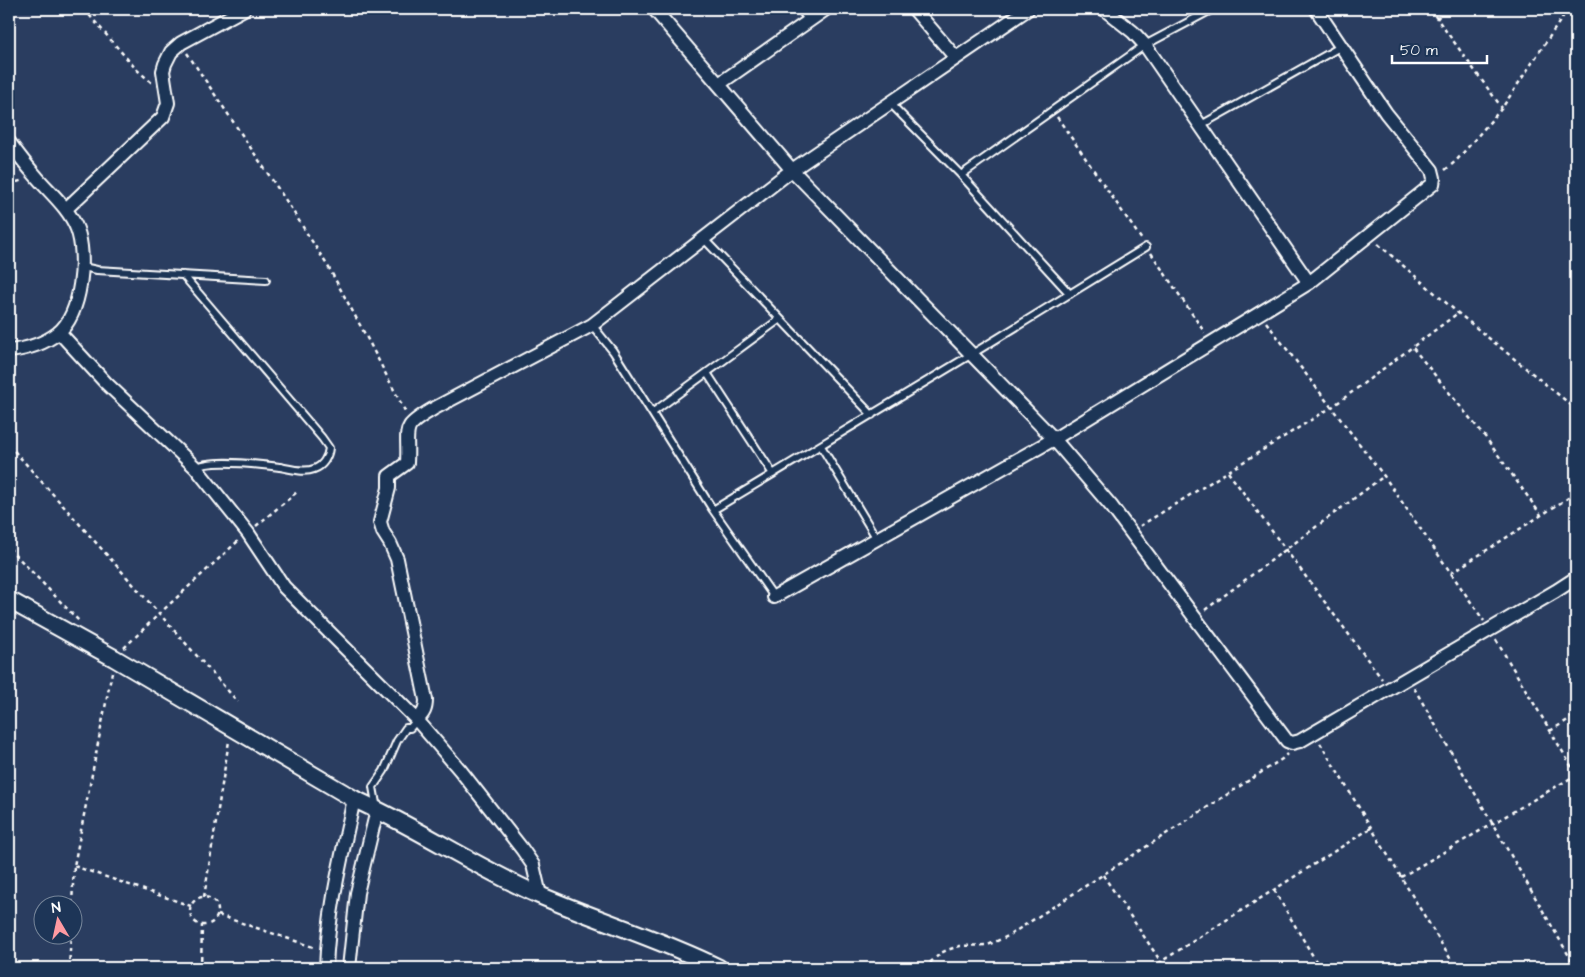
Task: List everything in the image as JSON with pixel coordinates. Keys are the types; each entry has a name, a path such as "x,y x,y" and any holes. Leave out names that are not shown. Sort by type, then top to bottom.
{"street":[{"path":"66,209 163,117 167,107 163,78 164,64 171,52 181,43 244,9"},
{"path":"654,9 792,170 1054,439 1112,507 1287,741 1291,743 1296,742 1314,733 1576,578"},
{"path":"719,84 826,9"},
{"path":"914,9 956,58"},
{"path":"417,720 426,708 426,700 397,559 380,522 389,488 389,476 407,463 406,439 411,423 433,409 592,325 792,170 1028,9"},
{"path":"1104,9 1133,32 1145,45 1309,283"},
{"path":"774,597 1054,439 1309,283 1433,184 1434,174 1429,166 1386,113 1316,9"},
{"path":"9,142 34,174 66,209 77,228 81,244 83,268 80,290 71,315 59,332 41,343 24,349 9,351"},
{"path":"59,332 106,383 196,468 248,532 284,587 417,720 460,770 533,865 540,895"},
{"path":"9,600 114,658 354,799 497,874 540,895 628,929 719,968"},
{"path":"326,968 337,881 354,799"},
{"path":"348,968 357,893 378,810"}],"lane":[{"path":"800,9 809,21"},
{"path":"961,175 1145,45 1214,9"},
{"path":"1201,125 1340,47"},
{"path":"890,103 961,175 1070,294"},
{"path":"703,238 872,415"},
{"path":"713,510 872,415 1146,246"},
{"path":"83,268 266,280"},
{"path":"183,275 329,448 328,455 314,470 301,471 265,465 223,463 201,464 196,468"},
{"path":"652,413 780,319"},
{"path":"592,325 613,351 713,510 774,597"},
{"path":"707,373 773,474"},
{"path":"821,446 877,539"},
{"path":"378,810 373,787 384,771 400,736 406,728 410,728 417,720"}],"path":[{"path":"84,9 136,69 166,96"},
{"path":"1430,9 1502,108"},
{"path":"1437,19 1444,9"},
{"path":"1434,174 1445,170 1456,161 1502,108 1568,9"},
{"path":"181,43 319,252 351,308 411,423"},
{"path":"1052,109 1212,342"},
{"path":"1368,236 1458,313 1576,409"},
{"path":"1259,313 1384,476 1451,573 1490,630 1576,774 1401,877"},
{"path":"1130,532 1332,407 1458,313"},
{"path":"1412,347 1486,438 1541,515"},
{"path":"9,445 238,702"},
{"path":"1228,472 1389,689"},
{"path":"1195,617 1384,476"},
{"path":"73,894 74,866 114,658 248,532 297,492"},
{"path":"1451,573 1576,492"},
{"path":"9,548 81,624"},
{"path":"1408,678 1576,968"},
{"path":"1550,731 1576,715"},
{"path":"204,897 232,727"},
{"path":"1314,733 1456,968"},
{"path":"924,968 947,950 960,946 988,945 1008,936 1282,759 1288,753 1291,743"},
{"path":"1151,968 1371,828"},
{"path":"74,866 191,906"},
{"path":"1103,875 1161,962 1167,968"},
{"path":"1274,890 1320,968"},
{"path":"204,897 212,900 218,906 218,915 210,924 202,925 194,922 190,910 191,906 196,900 204,897"},
{"path":"218,915 327,952"},
{"path":"201,968 202,925"},
{"path":"69,968 70,944"}]}
